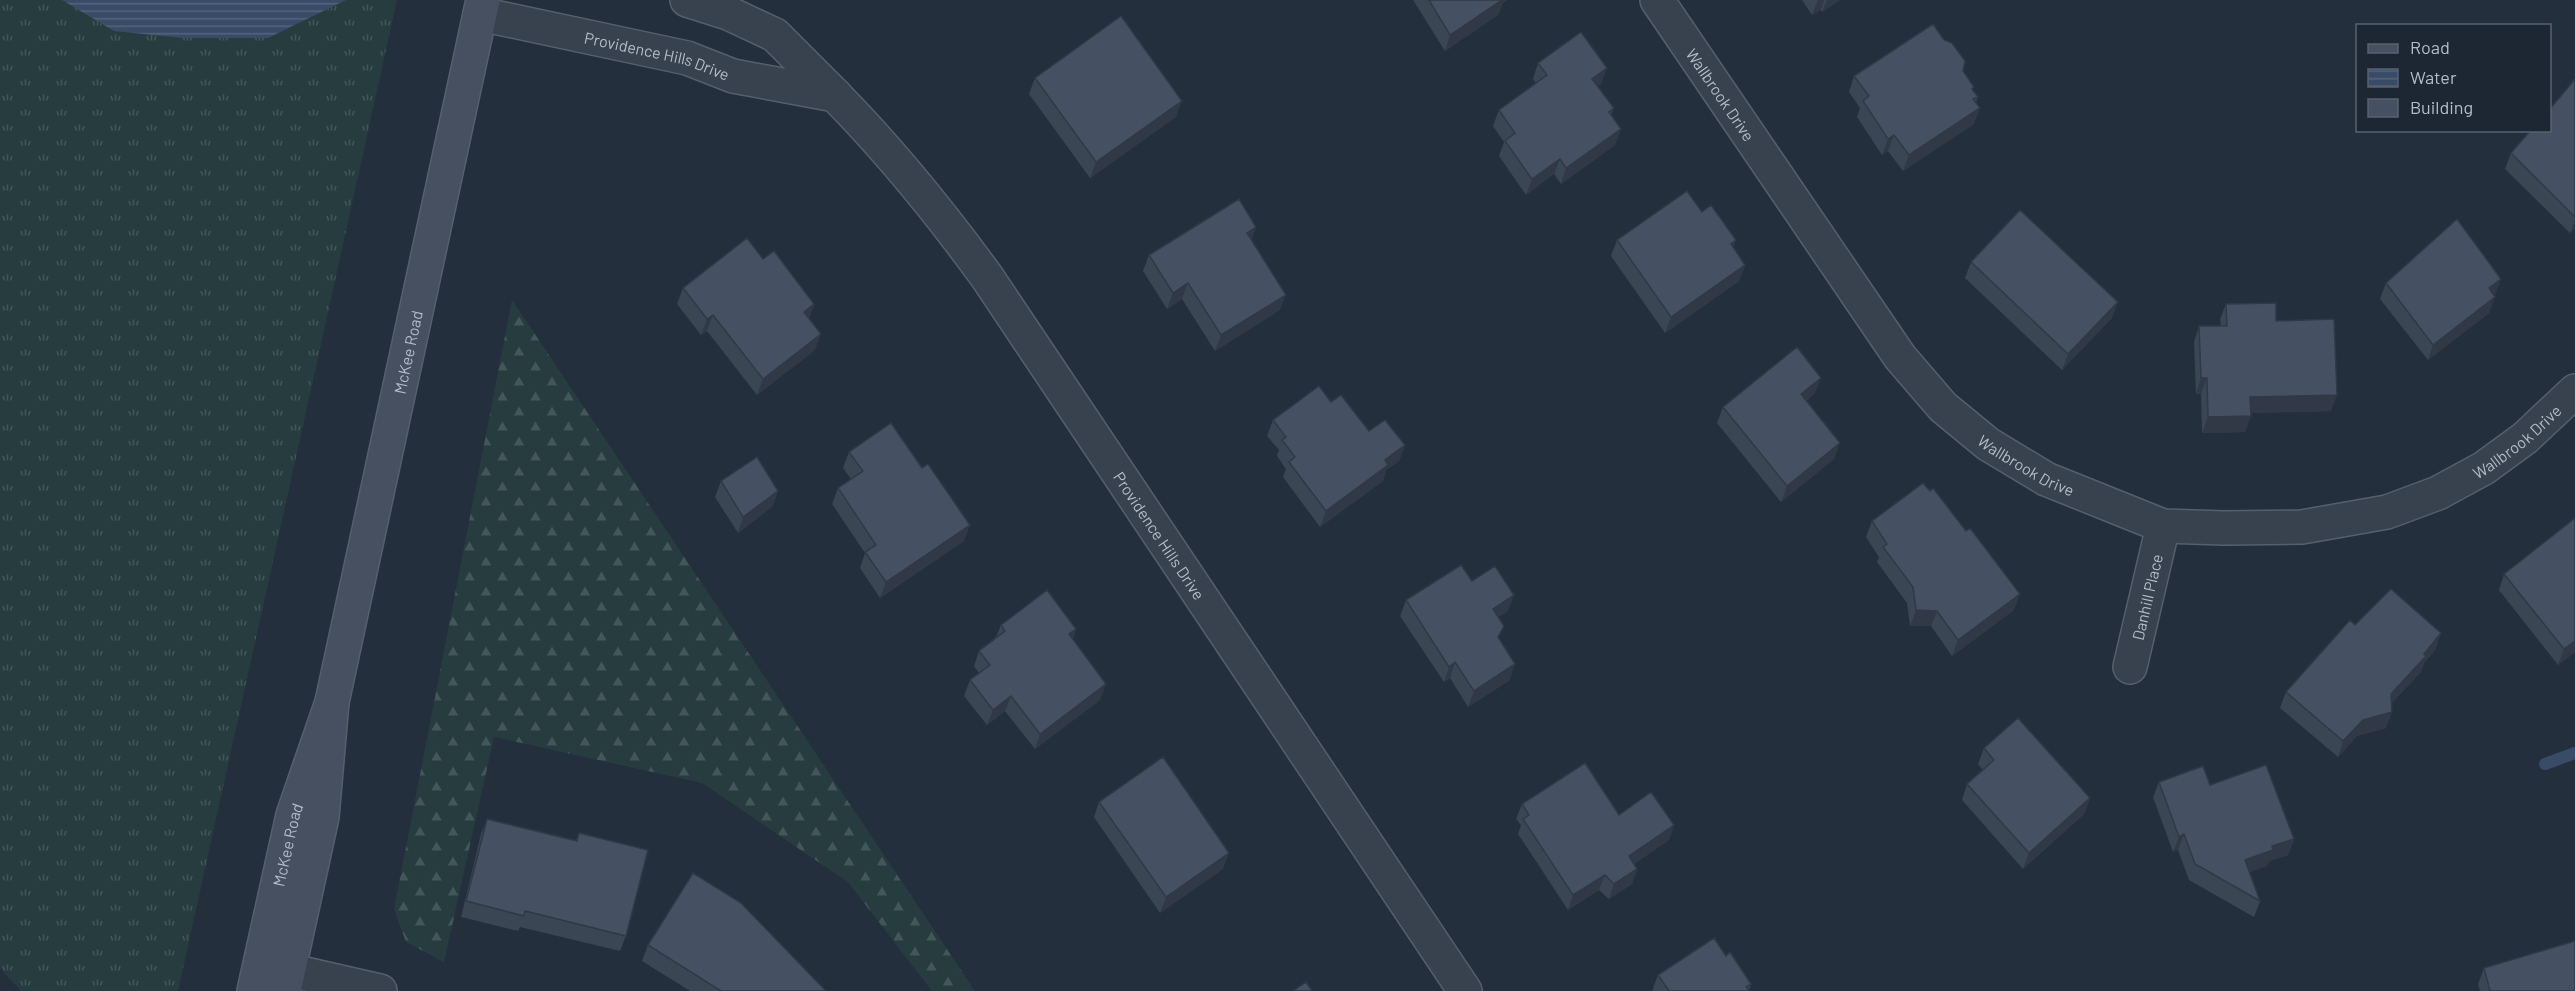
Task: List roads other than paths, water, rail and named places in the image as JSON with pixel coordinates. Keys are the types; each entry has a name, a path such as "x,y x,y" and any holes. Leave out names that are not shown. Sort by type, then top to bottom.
{"street":[{"name":"Providence Hills Drive","path":"687,0 728,13 775,35 874,134 939,210 980,267 1465,991"},
{"name":"Wallbrook Drive","path":"1657,0 1900,357 1942,407 1988,444 2046,479 2163,525 2224,528 2302,527 2387,512 2438,493 2484,468 2525,438 2575,391"},
{"name":"Providence Hills Drive","path":"481,7 687,58 733,76 834,95"},
{"name":"McKee Road","path":"254,991 293,815 332,702 481,7"},
{"name":"Danhill Place","path":"2130,667 2163,525"},
{"name":"McKee Road","path":"286,980 322,818 332,702"},
{"path":"286,980 380,991"}],"water":[{"path":"62,0 346,0 268,38 182,38 114,31"}],"waterway":[{"path":"2545,764 2575,753"}]}
